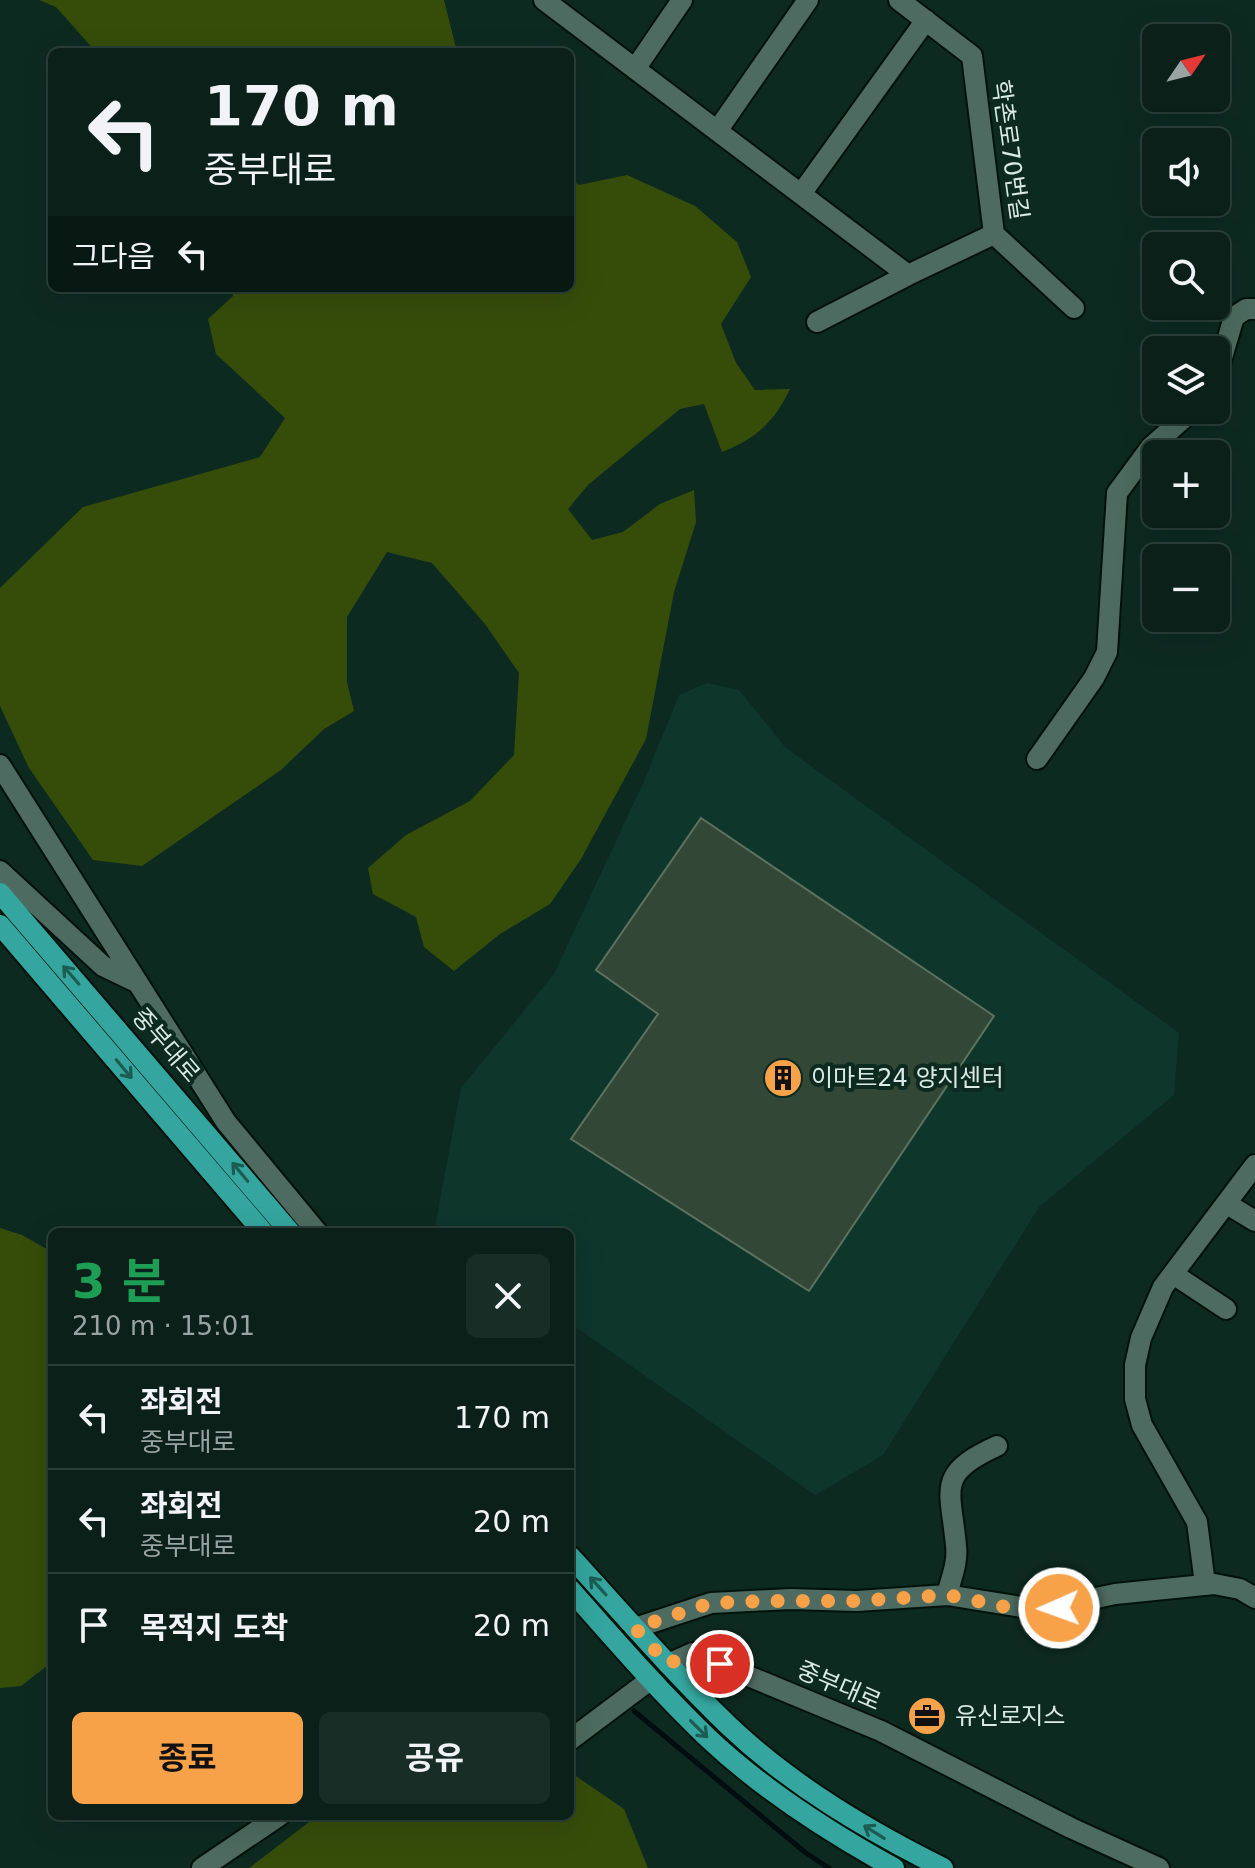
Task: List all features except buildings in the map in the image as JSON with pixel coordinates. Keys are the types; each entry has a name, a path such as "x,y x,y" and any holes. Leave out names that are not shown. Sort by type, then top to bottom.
{"main road":[{"name":"중부대로","path":"0,893 287,1228"},
{"name":"중부대로","path":"0,925 260,1228"},
{"path":"574,1560 731,1728 796,1780 882,1837 943,1868"},
{"path":"574,1594 650,1680 710,1740 792,1804 894,1868"}],"street":[{"path":"544,0 908,275"},
{"path":"635,69 682,0"},
{"path":"717,131 808,0"},
{"name":"학촌로70번길","path":"899,0 972,56 994,234 1074,308"},
{"path":"801,194 926,20"},
{"path":"817,322 994,234"},
{"path":"1228,336 1234,317 1246,309 1255,309"},
{"path":"1037,759 1094,678 1107,652 1117,493 1151,447 1177,424"},
{"path":"0,765 226,1122 314,1228"},
{"path":"0,871 103,966 134,981"},
{"path":"1205,1584 1197,1522 1142,1425 1135,1399 1135,1365 1141,1338 1163,1287 1255,1165"},
{"path":"1227,1204 1255,1221"},
{"path":"1173,1274 1226,1309"},
{"path":"947,1595 956,1566 950,1481 961,1465 997,1446"},
{"path":"635,1628 711,1603 811,1599 857,1601 947,1595 1040,1610 1115,1594 1205,1584 1240,1589 1255,1598"},
{"name":"중부대로","path":"668,1664 693,1653 708,1659 881,1731 1071,1828 1159,1868"},
{"path":"574,1737 650,1680"},
{"path":"202,1868 273,1820"}],"shaded area":[{"path":"707,683 739,690 786,748 1179,1033 1174,1095 1039,1207 883,1455 815,1495 574,1326 574,1228 435,1228 461,1088 554,974 644,781 679,695"}],"green space":[{"path":"39,0 444,0 456,48 92,48 56,7"},
{"path":"627,175 695,206 737,242 751,277 721,324 736,363 755,390 790,389 763,428 722,452 704,404 680,409 588,485 568,509 592,540 623,532 660,504 694,490 696,522 674,592 646,739 581,859 550,904 500,934 454,971 424,947 416,917 373,894 368,868 406,835 470,801 514,755 519,673 485,624 432,563 387,552 347,617 347,682 354,711 324,729 281,770 142,866 93,860 29,768 0,706 0,588 83,507 260,457 285,418 216,354 208,319 233,296 232,292 574,292 574,182 579,185"},
{"path":"0,1228 22,1235 48,1250 48,1665 21,1686 0,1688"},
{"path":"574,1775 624,1809 648,1868 249,1868 312,1820 574,1820"}],"waterway":[{"path":"634,1711 806,1853 829,1868"}],"place":[{"name":"이마트24 양지센터","path":"783,1078"},
{"name":"유신로지스","path":"927,1716"}],"route":[{"path":"720,1664 693,1653 668,1664 635,1628 711,1603 811,1599 857,1601 947,1595 1016,1609 1059,1608"}]}
